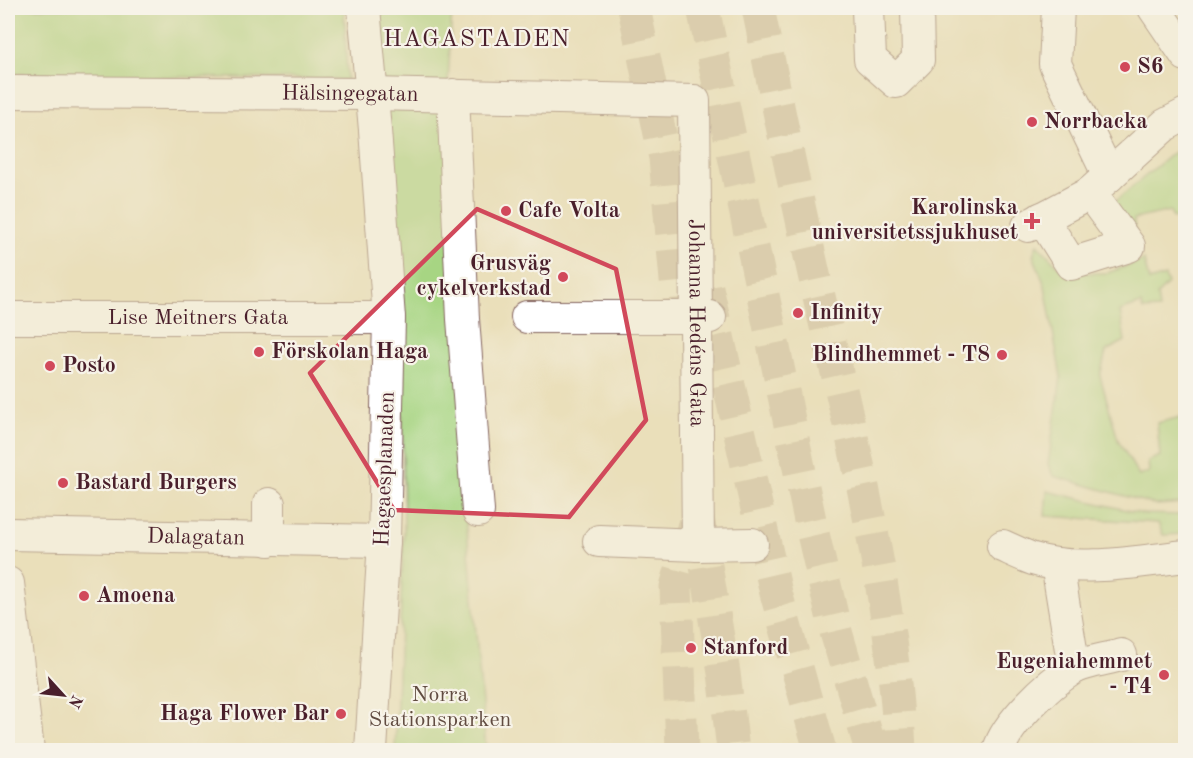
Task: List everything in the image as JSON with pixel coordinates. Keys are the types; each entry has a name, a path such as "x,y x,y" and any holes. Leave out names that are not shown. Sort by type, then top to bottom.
{"street":[{"name":"Hagaesplanaden","path":"364,8 389,318 384,541 371,750"},
{"path":"868,8 870,59 896,82 918,60 917,8"},
{"path":"1058,8 1055,64 1099,185 1129,246 1071,264 1035,222 1099,185 1165,125 1185,114"},
{"path":"1154,8 1185,55"},
{"name":"Hälsingegatan","path":"8,93 372,94 694,100"},
{"path":"453,96 464,319 478,512"},
{"name":"Johanna Hedéns Gata","path":"694,100 703,317 698,545"},
{"path":"527,317 703,317"},
{"name":"Lise Meitners Gata","path":"8,318 389,318"},
{"path":"269,504 269,540"},
{"name":"Dalagatan","path":"8,534 384,541"},
{"path":"599,541 698,545 752,544"},
{"path":"1003,546 1033,559 1057,564 1123,564 1185,556"},
{"path":"1057,564 1074,668"},
{"path":"8,583 28,750"},
{"path":"999,750 1001,743 1026,708 1074,668 1121,655"}],"highlighted area":[{"path":"477,209 616,269 646,420 569,517 394,510 310,373"}],"green space":[{"path":"8,8 344,8 347,80 8,74"},
{"name":"Norra Stationsparken","path":"366,8 452,8 447,102 465,505 486,750 395,750 404,527 401,324"},
{"path":"1185,147 1185,217 1173,218 1170,211 1134,219 1135,232 1113,203 1173,153"},
{"path":"1037,244 1065,273 1107,273 1144,260 1149,281 1165,276 1168,284 1157,295 1159,309 1143,310 1141,304 1120,311 1125,341 1106,351 1100,376 1118,440 1139,476 1149,472 1148,461 1160,456 1157,423 1185,416 1185,503 1156,505 1053,476 1048,464 1061,377 1045,286 1033,255"},
{"path":"1047,491 1143,514 1185,515 1185,534 1163,535 1158,523 1045,516"}],"tunnel":[{"path":"634,8 665,158 682,347"},
{"path":"703,8 811,525 836,632 871,750"},
{"path":"758,8 872,532 890,641 900,750"},
{"path":"707,288 776,593 820,750"},
{"path":"698,518 724,673 733,750"},
{"path":"682,750 676,587 695,521"}],"place":[{"name":"S6","path":"1125,67"},
{"name":"Norrbacka","path":"1032,122"},
{"name":"Cafe Volta","path":"506,211"},
{"name":"Karolinska universitetssjukhuset","path":"1032,221"},
{"name":"Grusväg cykelverkstad","path":"563,277"},
{"name":"Infinity","path":"798,313"},
{"name":"Förskolan Haga","path":"259,352"},
{"name":"Blindhemmet - T8","path":"1002,355"},
{"name":"Posto","path":"50,366"},
{"name":"Bastard Burgers","path":"63,483"},
{"name":"Amoena","path":"84,596"},
{"name":"Stanford","path":"691,648"},
{"name":"Eugeniahemmet - T4","path":"1164,675"},
{"name":"Haga Flower Bar","path":"341,714"}],"district":[{"name":"HAGASTADEN","path":"477,40"}]}
